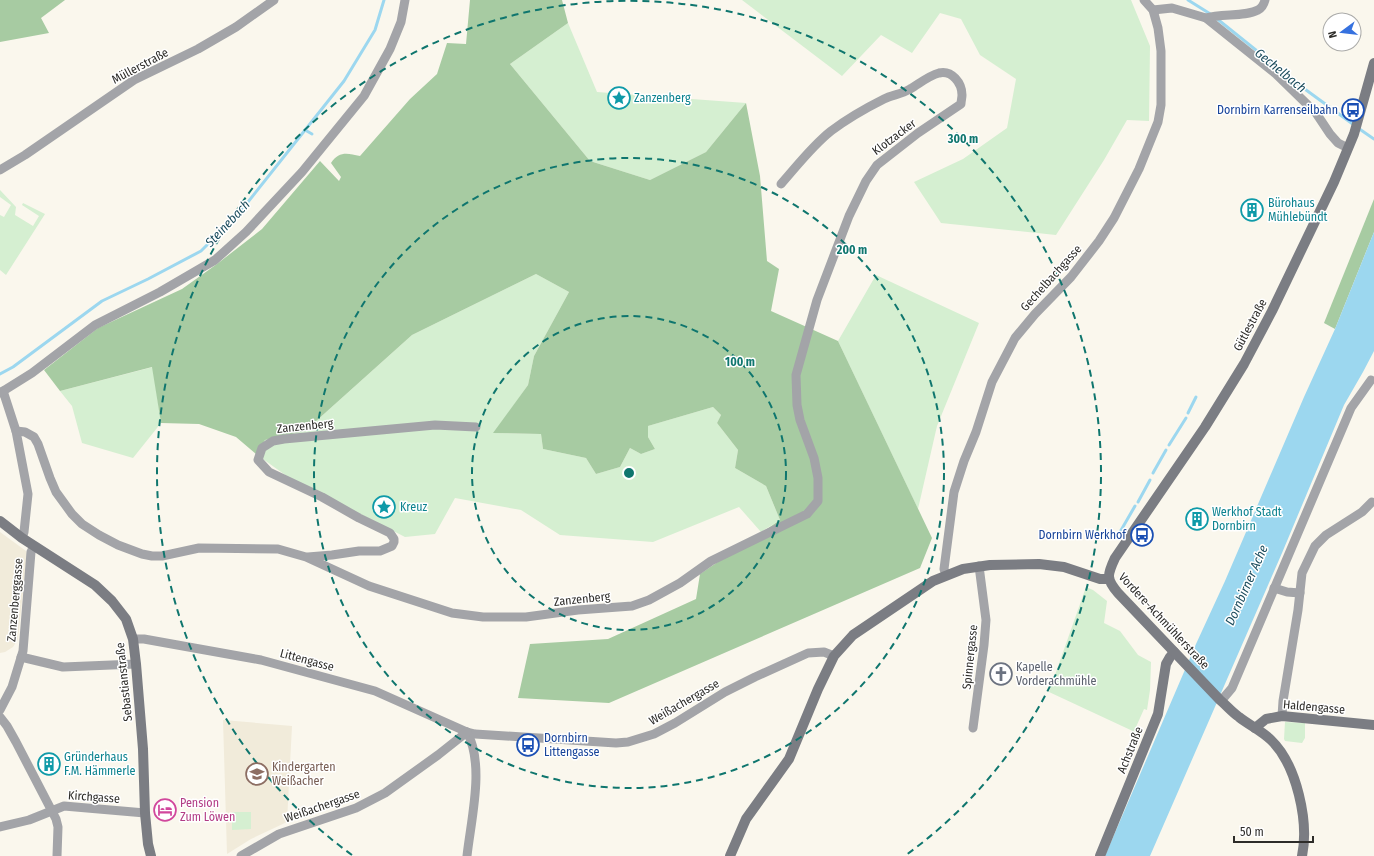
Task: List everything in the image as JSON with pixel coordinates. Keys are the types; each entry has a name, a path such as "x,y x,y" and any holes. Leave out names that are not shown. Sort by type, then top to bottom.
{"street":[{"name":"Müllerstraße","path":"0,170 25,155 134,80 198,49 236,28 274,0"},
{"path":"22,538 28,494 16,431 2,392 32,373 95,324 160,292 215,260 246,232 302,172 364,96 390,49 401,22 405,0"},
{"name":"Gechelbachgasse","path":"946,575 944,569 954,492 964,461 976,432 992,382 1015,338 1035,314 1071,276 1100,241 1114,218 1139,169 1158,122 1161,105 1161,51 1158,28 1159,6 1144,0"},
{"path":"1159,6 1207,17 1250,13 1263,6 1266,0"},
{"path":"1207,17 1276,74 1316,113 1338,143 1348,148"},
{"name":"Gütlestraße","path":"1108,580 1108,574 1115,558 1205,427 1244,364 1294,269 1334,182 1354,134 1374,63"},
{"name":"Klotzacker","path":"781,184 814,146 832,130 884,99 909,90 928,78 940,73 948,73 955,77 960,84 962,94 961,104 918,133 876,165 866,181 849,216 817,300 796,375 797,405 802,425 814,458 818,478"},
{"path":"1222,702 1232,688 1351,408 1371,380"},
{"name":"Zanzenberg","path":"306,557 359,551 380,551 392,546 394,539 390,533 359,518 322,497 269,472 258,460 262,448 273,441 284,439 435,425 476,427"},
{"name":"Zanzenberg","path":"16,431 25,432 34,437 56,492 72,514 82,524 118,545 152,556 162,556 199,548 278,549 306,557 369,586 452,613 483,617 526,617 578,610 632,606 649,600 680,584 711,561 808,514 818,501 818,478"},
{"path":"1282,716 1302,573 1315,546 1326,535 1362,512 1372,502"},
{"name":"Sebastianstraße","path":"0,521 22,538 95,585 112,601 126,619 133,639 136,664 143,749 145,812 148,844 151,856"},
{"name":"Zanzenberggasse","path":"0,710 12,687 21,657 31,552 34,546"},
{"name":"Vordere-Achmühlerstraße","path":"730,856 746,820 789,759 818,688 834,656 854,635 933,581 946,575 963,569 979,566 1039,564 1064,567 1108,580 1118,594 1222,702 1271,740 1286,762 1295,782 1304,823 1302,856"},
{"name":"Spinnergasse","path":"973,728 986,620 979,566"},
{"path":"1274,588 1287,592 1300,593"},
{"name":"Littengasse","path":"133,639 144,639 261,660 375,691 467,732"},
{"name":"Weißachergasse","path":"241,856 279,834 356,808 385,793 467,732 475,734 580,741 616,743 628,742 654,734 724,692 808,653 824,652 834,656"},
{"name":"Achstraße","path":"1100,856 1158,714 1166,664 1174,652"},
{"name":"Zanzenberggasse","path":"21,657 63,667 136,664"},
{"name":"Haldengasse","path":"1255,728 1266,719 1282,716 1374,726"},
{"name":"Kirchgasse","path":"0,717 7,726 53,810 64,806 73,806 145,812"},
{"path":"467,732 473,744 475,774 474,808 467,856"},
{"path":"0,827 29,820 53,810 58,827 57,856"}],"shaded area":[{"path":"0,532 26,551 27,554 18,639 13,647 0,653"},
{"name":"Kindergarten Weißacher","path":"223,720 292,726 287,822 251,839 227,854"}],"green space":[{"path":"0,0 65,0 41,18 49,33 0,42"},
{"path":"470,0 562,0 568,23 510,64 590,161 650,180 706,152 746,103 760,176 767,261 779,269 771,311 838,341 932,538 920,568 609,703 518,698 530,644 608,639 696,599 700,574 780,520 766,486 735,468 738,450 717,423 721,415 713,407 648,426 648,437 655,449 641,454 630,448 620,467 596,474 586,458 543,449 541,434 493,433 528,385 534,356 569,292 536,274 412,335 305,431 265,440 256,454 236,437 199,424 161,423 152,367 60,391 44,370 98,328 182,289 217,264 262,229 320,161 339,181 341,177 331,163 334,159 337,156 344,154 360,156 410,99 437,74 447,43 466,44"},
{"path":"742,0 1131,0 1150,46 1149,121 1127,120 1104,160 1056,235 941,223 914,182 963,159 1007,128 1016,79 980,55 961,19 940,13 912,53 881,35 842,76"},
{"path":"568,23 597,92 746,103 706,152 650,180 590,161 510,64"},
{"path":"0,190 16,207 15,215 33,226 39,216 22,205 23,203 45,214 6,275 0,270 0,215 4,217 11,205 0,197"},
{"path":"1374,199 1374,232 1335,329 1324,323"},
{"path":"536,274 569,292 534,356 528,385 494,433 541,434 543,449 586,458 596,474 620,467 630,448 641,454 655,449 648,437 648,426 713,407 721,415 717,423 738,450 735,468 766,486 780,520 761,532 739,507 653,542 560,535 521,510 455,498 435,534 405,537 288,477 256,454 265,440 305,431 412,335"},
{"path":"876,275 979,323 937,426 918,509 838,341"},
{"path":"153,367 161,423 133,458 82,443 72,406 60,391"},
{"path":"1086,587 1093,590 1107,601 1104,623 1120,631 1138,655 1151,662 1150,690 1147,710 1144,709 1136,727 1139,729 1137,733 1049,692"},
{"path":"1285,722 1305,723 1305,738 1302,743 1285,741"},
{"path":"232,812 251,812 251,829 232,830"}],"water":[{"name":"Dornbirner Ache","path":"1374,232 1374,351 1344,405 1282,553 1150,856 1105,856 1196,644 1335,329"}],"waterway":[{"name":"Steinebach","path":"0,374 13,367 102,301 201,251 240,212 344,81 375,30 384,0"},
{"name":"Gechelbach","path":"1188,0 1212,15"},
{"name":"Gechelbach","path":"1216,18 1302,87 1354,125"},
{"name":"Gechelbach","path":"1358,128 1374,139"},
{"name":"Steinebach","path":"305,130 312,134"},
{"path":"1188,413 1196,397"},
{"path":"1169,445 1186,418"},
{"path":"1153,473 1166,450"},
{"path":"1138,502 1150,480"},
{"path":"1120,532 1135,506"}],"place":[{"name":"Zanzenberg","path":"619,98"},
{"name":"Dornbirn Karrenseilbahn","path":"1353,110"},
{"name":"Bürohaus Mühlebündt","path":"1252,210"},
{"name":"Kreuz","path":"384,507"},
{"name":"Werkhof Stadt Dornbirn","path":"1197,519"},
{"name":"Dornbirn Werkhof","path":"1142,535"},
{"name":"Kapelle Vorderachmühle","path":"1001,674"},
{"name":"Dornbirn Littengasse","path":"528,745"},
{"name":"Gründerhaus F.M. Hämmerle","path":"49,764"},
{"name":"Kindergarten Weißacher","path":"257,774"},
{"name":"Pension Zum Löwen","path":"165,810"}]}
